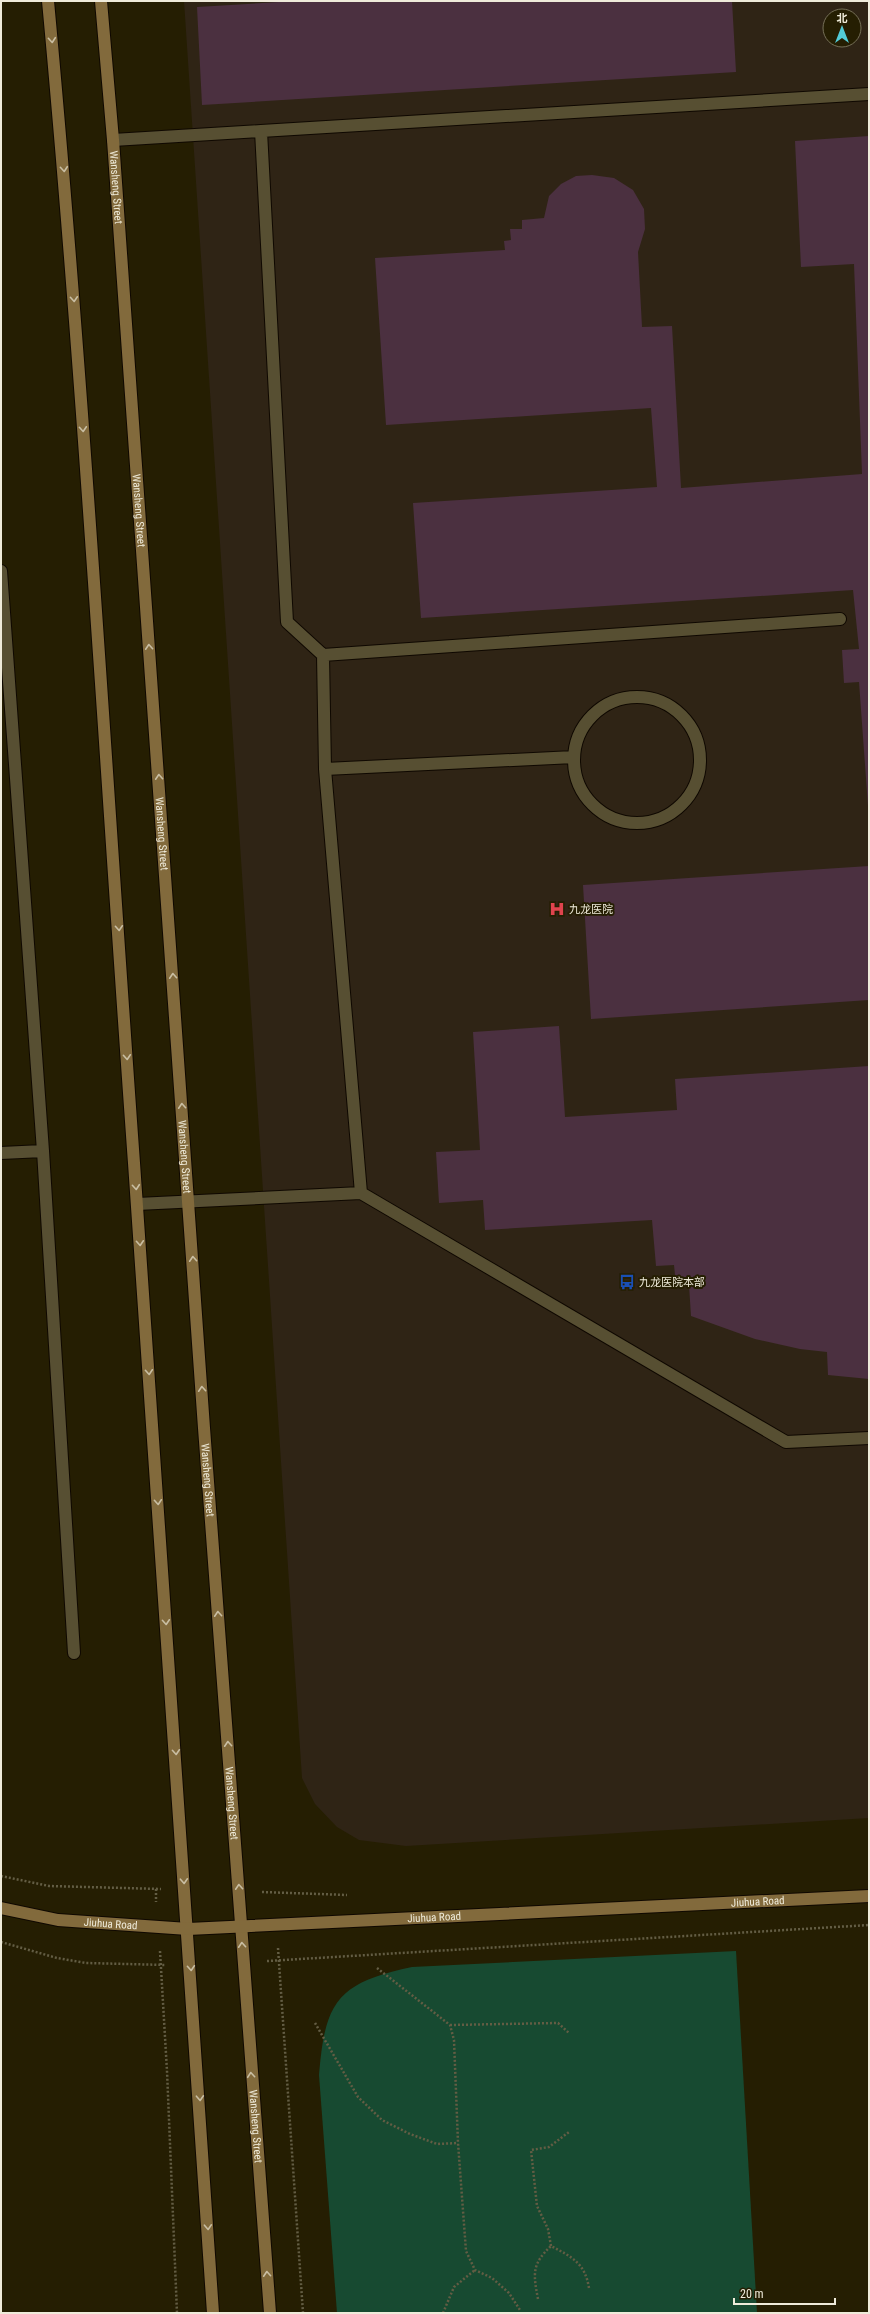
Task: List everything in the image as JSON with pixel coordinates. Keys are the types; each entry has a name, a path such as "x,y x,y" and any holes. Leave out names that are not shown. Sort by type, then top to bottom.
{"main road":[{"path":"48,1 66,198 184,1889 191,1966 213,2313"},
{"name":"Wansheng Street","path":"101,1 113,140 240,1891 240,1926 270,2313"},
{"name":"Jiuhua Road","path":"1,1908 58,1920 188,1929 869,1896"}],"street":[{"path":"113,140 869,94"},
{"path":"261,131 287,622 323,655 326,770 361,1193"},
{"path":"1,571 43,1151 74,1653"},
{"path":"323,655 840,619"},
{"path":"632,698 650,699 667,705 685,720 692,730 699,746 700,764 697,782 688,798 676,810 660,820 642,824 624,822 607,816 592,806 582,791 575,774 574,757 578,739 586,723 599,710 615,701 632,698"},
{"path":"326,770 574,757"},
{"path":"1,1153 43,1151"},
{"path":"137,1204 361,1193 786,1442 869,1438"}],"path":[{"path":"1,1876 49,1886 184,1889"},
{"path":"156,1889 167,2071 177,2313"},
{"path":"240,1891 352,1895"},
{"path":"274,1893 303,2313"},
{"path":"243,1963 869,1925"},
{"path":"1,1942 57,1958 86,1963 191,1966"},
{"path":"377,1968 450,2025 454,2040 458,2143 466,2251 475,2270 492,2278 509,2294 520,2310"},
{"path":"315,2023 358,2097 382,2120 410,2134 438,2144 458,2143"},
{"path":"450,2025 558,2023 569,2033"},
{"path":"551,2246 548,2229 537,2206 531,2150 549,2147 569,2132"},
{"path":"551,2246 574,2259 587,2274 589,2288"},
{"path":"538,2298 534,2274 539,2258 551,2246"},
{"path":"443,2313 454,2287 475,2270"}],"shaded area":[{"name":"九龙医院","path":"184,1 869,1 869,1818 406,1846 359,1840 337,1827 315,1804 302,1778"}],"green space":[{"path":"736,1951 757,2313 337,2313 319,2075 326,2029 332,2012 340,1999 352,1988 367,1980 387,1973 412,1967"}],"building":[{"path":"295,1 732,1 736,72 202,105 197,7"},
{"path":"869,136 868,806 859,682 844,683 842,650 859,649 853,590 421,618 413,503 657,487 651,408 386,425 375,258 505,250 504,241 511,240 510,229 522,229 522,220 544,218 549,196 561,184 576,176 592,175 614,178 633,190 644,209 645,229 638,252 642,327 672,326 681,488 862,474 854,264 801,267 795,141"},
{"path":"869,866 869,1000 591,1019 583,885"},
{"path":"559,1026 565,1117 677,1110 675,1079 869,1066 869,1379 828,1375 827,1352 800,1349 755,1339 691,1316 689,1285 676,1285 674,1265 656,1266 652,1220 485,1230 483,1200 439,1203 436,1152 480,1150 473,1032"}],"place":[{"name":"九龙医院","path":"557,909"},
{"name":"九龙医院本部","path":"627,1282"}]}
